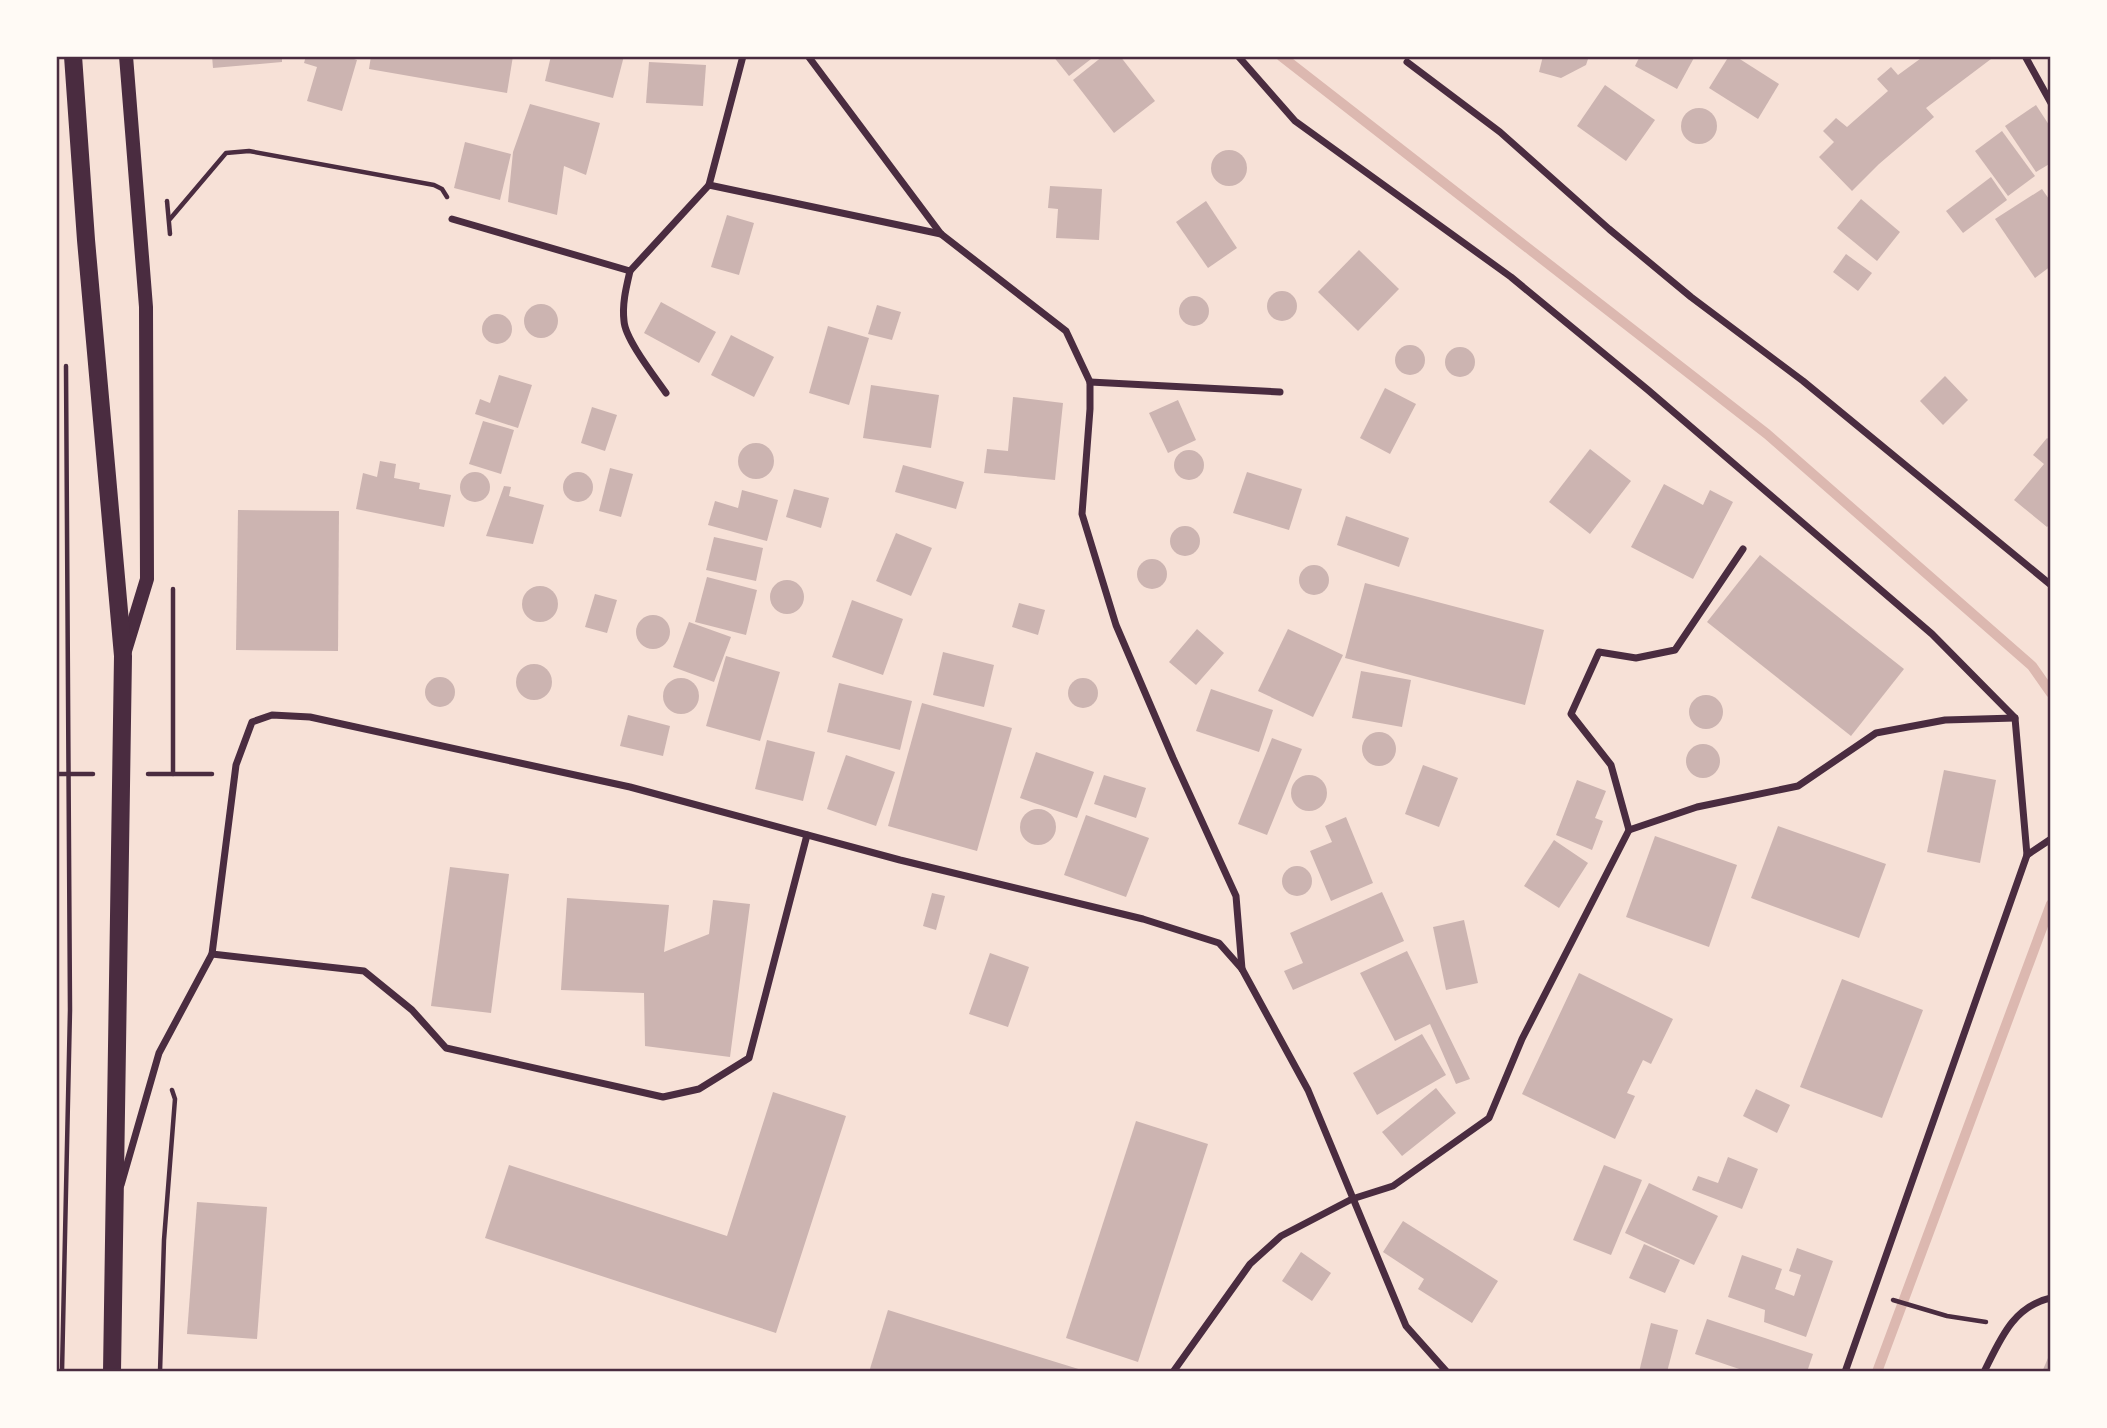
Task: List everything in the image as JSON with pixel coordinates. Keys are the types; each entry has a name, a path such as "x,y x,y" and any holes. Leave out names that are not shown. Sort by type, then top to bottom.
{"main road":[{"path":"73,56 86,240 123,656 112,1372"},
{"path":"123,656 147,579 146,307 126,56"}],"street":[{"path":"666,393 638,352 624,325 625,296 630,271 709,185 743,56"},
{"path":"808,56 941,234 1066,331 1090,382 1082,514 1116,625 1236,896 1242,969"},
{"path":"1238,56 1295,121 1511,277 1648,390 1933,634 2015,718 2027,855 1845,1372"},
{"path":"2025,56 2051,103"},
{"path":"1407,62 1500,132 1609,229 1803,381 2051,585"},
{"path":"709,185 941,234"},
{"path":"452,219 630,271"},
{"path":"1090,382 1280,392"},
{"path":"1173,1372 1250,1264 1281,1237 1352,1199 1393,1186 1489,1118 1522,1039 1629,830 1611,765 1571,714 1599,652 1636,658 1675,650 1743,549"},
{"path":"115,1209 159,1053 212,954 236,765 252,722 272,715 322,719 630,787 900,860 1156,923 1219,943 1242,969 1308,1090 1406,1326 1447,1372"},
{"path":"1629,830 1697,807 1798,786 1876,733 1945,720 2015,718"},
{"path":"212,954 364,971 412,1010 446,1048 663,1097 699,1089 749,1058 807,835"},
{"path":"2027,855 2051,839"},
{"path":"1984,1372 2008,1326 2035,1301 2051,1298"}],"path":[{"path":"169,219 226,153 249,151 434,185 442,189 449,199 452,219"},
{"path":"62,1372 70,1010 66,355"},
{"path":"159,1053 176,1099 164,1240 160,1372"},
{"path":"1899,1302 1947,1316 2008,1326"}],"building":[{"path":"212,56 282,56 282,62 213,68"},
{"path":"306,56 345,56 357,60 342,111 307,101 317,67 304,63"},
{"path":"371,56 513,56 507,93 369,69"},
{"path":"551,56 624,56 613,98 545,81"},
{"path":"1053,56 1095,56 1069,76"},
{"path":"1103,56 1120,56 1155,101 1114,133 1073,80"},
{"path":"1543,56 1589,56 1586,65 1561,78 1539,72"},
{"path":"1640,56 1695,56 1677,89 1635,66"},
{"path":"1729,56 1735,56 1779,84 1758,119 1709,88"},
{"path":"1924,56 1995,56 1926,108 1934,117 1852,191 1819,157 1834,142 1823,131 1836,118 1847,127 1888,91 1877,79 1891,67 1898,75"},
{"path":"649,62 706,65 703,106 646,103"},
{"path":"1605,85 1655,120 1626,161 1577,126"},
{"path":"530,104 600,123 586,175 564,166 557,215 508,202 513,152"},
{"path":"2036,105 2051,128 2051,163 2036,172 2005,126"},
{"path":"1699,108 1711,114 1717,126 1711,138 1699,144 1687,138 1681,126 1687,114"},
{"path":"2002,131 2035,176 2008,196 1975,151"},
{"path":"465,142 511,154 500,200 454,188"},
{"path":"1229,150 1241,156 1247,168 1241,180 1229,186 1217,180 1211,168 1217,156"},
{"path":"1991,177 2007,200 1963,233 1946,211"},
{"path":"1050,186 1102,189 1099,240 1056,238 1058,209 1048,208"},
{"path":"2042,189 2051,202 2051,266 2035,278 1995,219"},
{"path":"1861,199 1900,232 1877,261 1837,228"},
{"path":"1206,201 1237,248 1208,268 1176,222"},
{"path":"727,215 754,223 739,275 711,267"},
{"path":"1359,250 1399,289 1358,331 1318,292"},
{"path":"1846,254 1872,273 1858,291 1833,272"},
{"path":"1282,291 1293,295 1297,306 1293,317 1282,321 1271,317 1267,306 1271,295"},
{"path":"1194,296 1205,300 1209,311 1205,322 1194,326 1183,322 1179,311 1183,300"},
{"path":"661,302 716,332 699,363 644,333"},
{"path":"541,304 553,309 558,321 553,333 541,338 529,333 524,321 529,309"},
{"path":"877,305 901,312 892,340 868,334"},
{"path":"497,314 508,318 512,329 508,340 497,344 486,340 482,329 486,318"},
{"path":"828,326 869,338 849,405 809,393"},
{"path":"731,335 774,357 754,397 711,375"},
{"path":"1410,345 1421,349 1425,360 1421,371 1410,375 1399,371 1395,360 1399,349"},
{"path":"1460,347 1471,351 1475,362 1471,373 1460,377 1449,373 1445,362 1449,351"},
{"path":"499,375 532,385 518,428 475,414 480,399 490,403"},
{"path":"1945,376 1968,400 1943,425 1920,401"},
{"path":"871,385 939,395 931,448 863,438"},
{"path":"1385,388 1416,404 1390,454 1360,438"},
{"path":"1013,397 1063,403 1055,480 984,473 987,449 1008,451"},
{"path":"1178,400 1196,440 1168,453 1149,413"},
{"path":"592,407 617,415 605,451 581,443"},
{"path":"483,421 514,430 501,474 469,464"},
{"path":"2047,438 2051,441 2051,523 2047,527 2014,500 2044,464 2033,455"},
{"path":"756,443 768,449 774,461 768,473 756,479 744,473 738,461 744,449"},
{"path":"1590,449 1631,481 1590,534 1549,502"},
{"path":"1189,450 1200,454 1204,465 1200,476 1189,480 1178,476 1174,465 1178,454"},
{"path":"380,461 396,464 394,478 420,483 419,489 451,495 444,527 356,509 363,473 377,477"},
{"path":"903,465 964,482 956,509 895,492"},
{"path":"610,468 633,474 621,517 599,511"},
{"path":"475,472 486,476 490,487 486,498 475,502 464,498 460,487 464,476"},
{"path":"578,472 589,476 593,487 589,498 578,502 567,498 563,487 567,476"},
{"path":"1247,472 1302,489 1289,530 1233,513"},
{"path":"1664,484 1703,505 1710,490 1733,502 1693,579 1631,547"},
{"path":"504,486 511,487 509,496 544,505 533,544 486,536"},
{"path":"794,489 829,498 821,528 786,517"},
{"path":"742,490 778,500 767,541 708,525 715,501 738,508"},
{"path":"238,510 339,511 338,651 236,650"},
{"path":"1346,516 1409,538 1399,567 1337,545"},
{"path":"1185,526 1196,530 1200,541 1196,552 1185,556 1174,552 1170,541 1174,530"},
{"path":"896,533 932,548 911,596 876,581"},
{"path":"714,537 763,548 756,581 706,570"},
{"path":"1760,555 1904,669 1851,736 1707,622"},
{"path":"1152,559 1163,563 1167,574 1163,585 1152,589 1141,585 1137,574 1141,563"},
{"path":"1314,565 1325,569 1329,580 1325,591 1314,595 1303,591 1299,580 1303,569"},
{"path":"707,577 757,590 746,635 695,622"},
{"path":"787,580 799,585 804,597 799,609 787,614 775,609 770,597 775,585"},
{"path":"1365,583 1544,630 1525,705 1345,658"},
{"path":"540,586 552,592 558,604 552,616 540,622 528,616 522,604 528,592"},
{"path":"595,594 617,600 607,633 585,627"},
{"path":"852,600 903,619 883,675 832,657"},
{"path":"1019,603 1045,610 1038,635 1012,627"},
{"path":"653,615 665,620 670,632 665,644 653,649 641,644 636,632 641,620"},
{"path":"689,622 731,637 714,682 673,667"},
{"path":"1197,629 1224,653 1196,685 1169,662"},
{"path":"1288,629 1343,655 1313,717 1258,691"},
{"path":"943,652 994,665 984,707 933,695"},
{"path":"726,656 780,672 760,741 706,726"},
{"path":"534,664 546,670 552,682 546,694 534,700 522,694 516,682 522,670"},
{"path":"1361,671 1411,680 1402,727 1352,718"},
{"path":"440,677 451,681 455,692 451,703 440,707 429,703 425,692 429,681"},
{"path":"681,678 693,684 699,696 693,708 681,714 669,708 663,696 669,684"},
{"path":"1083,678 1094,682 1098,693 1094,704 1083,708 1072,704 1068,693 1072,682"},
{"path":"839,683 912,701 900,750 827,732"},
{"path":"1211,689 1273,710 1259,752 1196,731"},
{"path":"1706,695 1718,700 1723,712 1718,724 1706,729 1694,724 1689,712 1694,700"},
{"path":"922,703 1012,728 977,851 888,826"},
{"path":"628,715 670,726 663,756 620,746"},
{"path":"1379,732 1391,737 1396,749 1391,761 1379,766 1367,761 1362,749 1367,737"},
{"path":"1272,738 1302,749 1267,835 1238,824"},
{"path":"767,740 815,752 803,801 755,789"},
{"path":"1703,744 1715,749 1720,761 1715,773 1703,778 1691,773 1686,761 1691,749"},
{"path":"1036,752 1094,772 1077,818 1020,798"},
{"path":"846,755 895,772 876,826 827,809"},
{"path":"1423,765 1458,778 1439,827 1405,814"},
{"path":"1944,770 1996,780 1980,863 1927,852"},
{"path":"1104,775 1146,788 1136,818 1094,804"},
{"path":"1309,775 1321,781 1327,793 1321,805 1309,811 1297,805 1291,793 1297,781"},
{"path":"1577,780 1606,791 1595,818 1603,821 1592,850 1556,835"},
{"path":"1038,809 1050,815 1056,827 1050,839 1038,845 1026,839 1020,827 1026,815"},
{"path":"1086,815 1149,838 1126,897 1064,875"},
{"path":"1346,817 1373,883 1331,901 1310,851 1332,842 1325,826"},
{"path":"1778,826 1886,864 1859,938 1751,898"},
{"path":"1655,836 1737,865 1709,947 1626,917"},
{"path":"1554,840 1588,863 1559,908 1524,886"},
{"path":"1297,866 1308,870 1312,881 1308,892 1297,896 1286,892 1282,881 1286,870"},
{"path":"450,867 509,874 491,1013 431,1006"},
{"path":"1382,892 1404,941 1293,990 1284,971 1303,963 1290,933"},
{"path":"932,893 945,896 936,930 923,926"},
{"path":"567,898 669,905 664,952 709,934 713,900 750,904 730,1057 645,1046 644,993 561,990"},
{"path":"1464,920 1478,983 1446,990 1433,927"},
{"path":"1407,951 1470,1079 1456,1084 1430,1024 1395,1041 1360,973"},
{"path":"990,953 1029,967 1008,1027 969,1014"},
{"path":"1579,973 1673,1019 1651,1064 1643,1060 1627,1093 1635,1096 1615,1139 1522,1094"},
{"path":"1842,979 1923,1010 1882,1118 1800,1087"},
{"path":"1422,1034 1446,1075 1377,1115 1353,1073"},
{"path":"1436,1088 1456,1113 1402,1156 1382,1132"},
{"path":"1756,1089 1790,1105 1777,1133 1743,1116"},
{"path":"773,1092 846,1116 776,1333 485,1238 509,1165 727,1236"},
{"path":"1136,1121 1208,1144 1138,1362 1066,1338"},
{"path":"1728,1157 1758,1169 1742,1209 1692,1190 1698,1176 1718,1183"},
{"path":"1604,1165 1642,1180 1611,1255 1573,1240"},
{"path":"1649,1183 1718,1216 1694,1265 1625,1233"},
{"path":"197,1202 267,1207 257,1339 187,1334"},
{"path":"1403,1221 1498,1281 1472,1323 1418,1289 1424,1279 1383,1252"},
{"path":"1644,1244 1680,1260 1665,1293 1629,1278"},
{"path":"1797,1248 1833,1261 1806,1337 1764,1322 1765,1310 1728,1297 1742,1255 1782,1269 1775,1289 1794,1296 1801,1275 1789,1271"},
{"path":"1301,1252 1331,1273 1312,1301 1282,1281"},
{"path":"888,1310 1085,1371 1085,1372 869,1372"},
{"path":"1707,1319 1813,1354 1807,1372 1748,1372 1695,1354"},
{"path":"1651,1323 1678,1330 1667,1372 1639,1372"},
{"path":"2051,1351 2051,1372 2042,1372"}],"waterway":[{"path":"1281,56 1767,434 2032,666 2051,693"},
{"path":"1877,1372 2051,904"}]}
